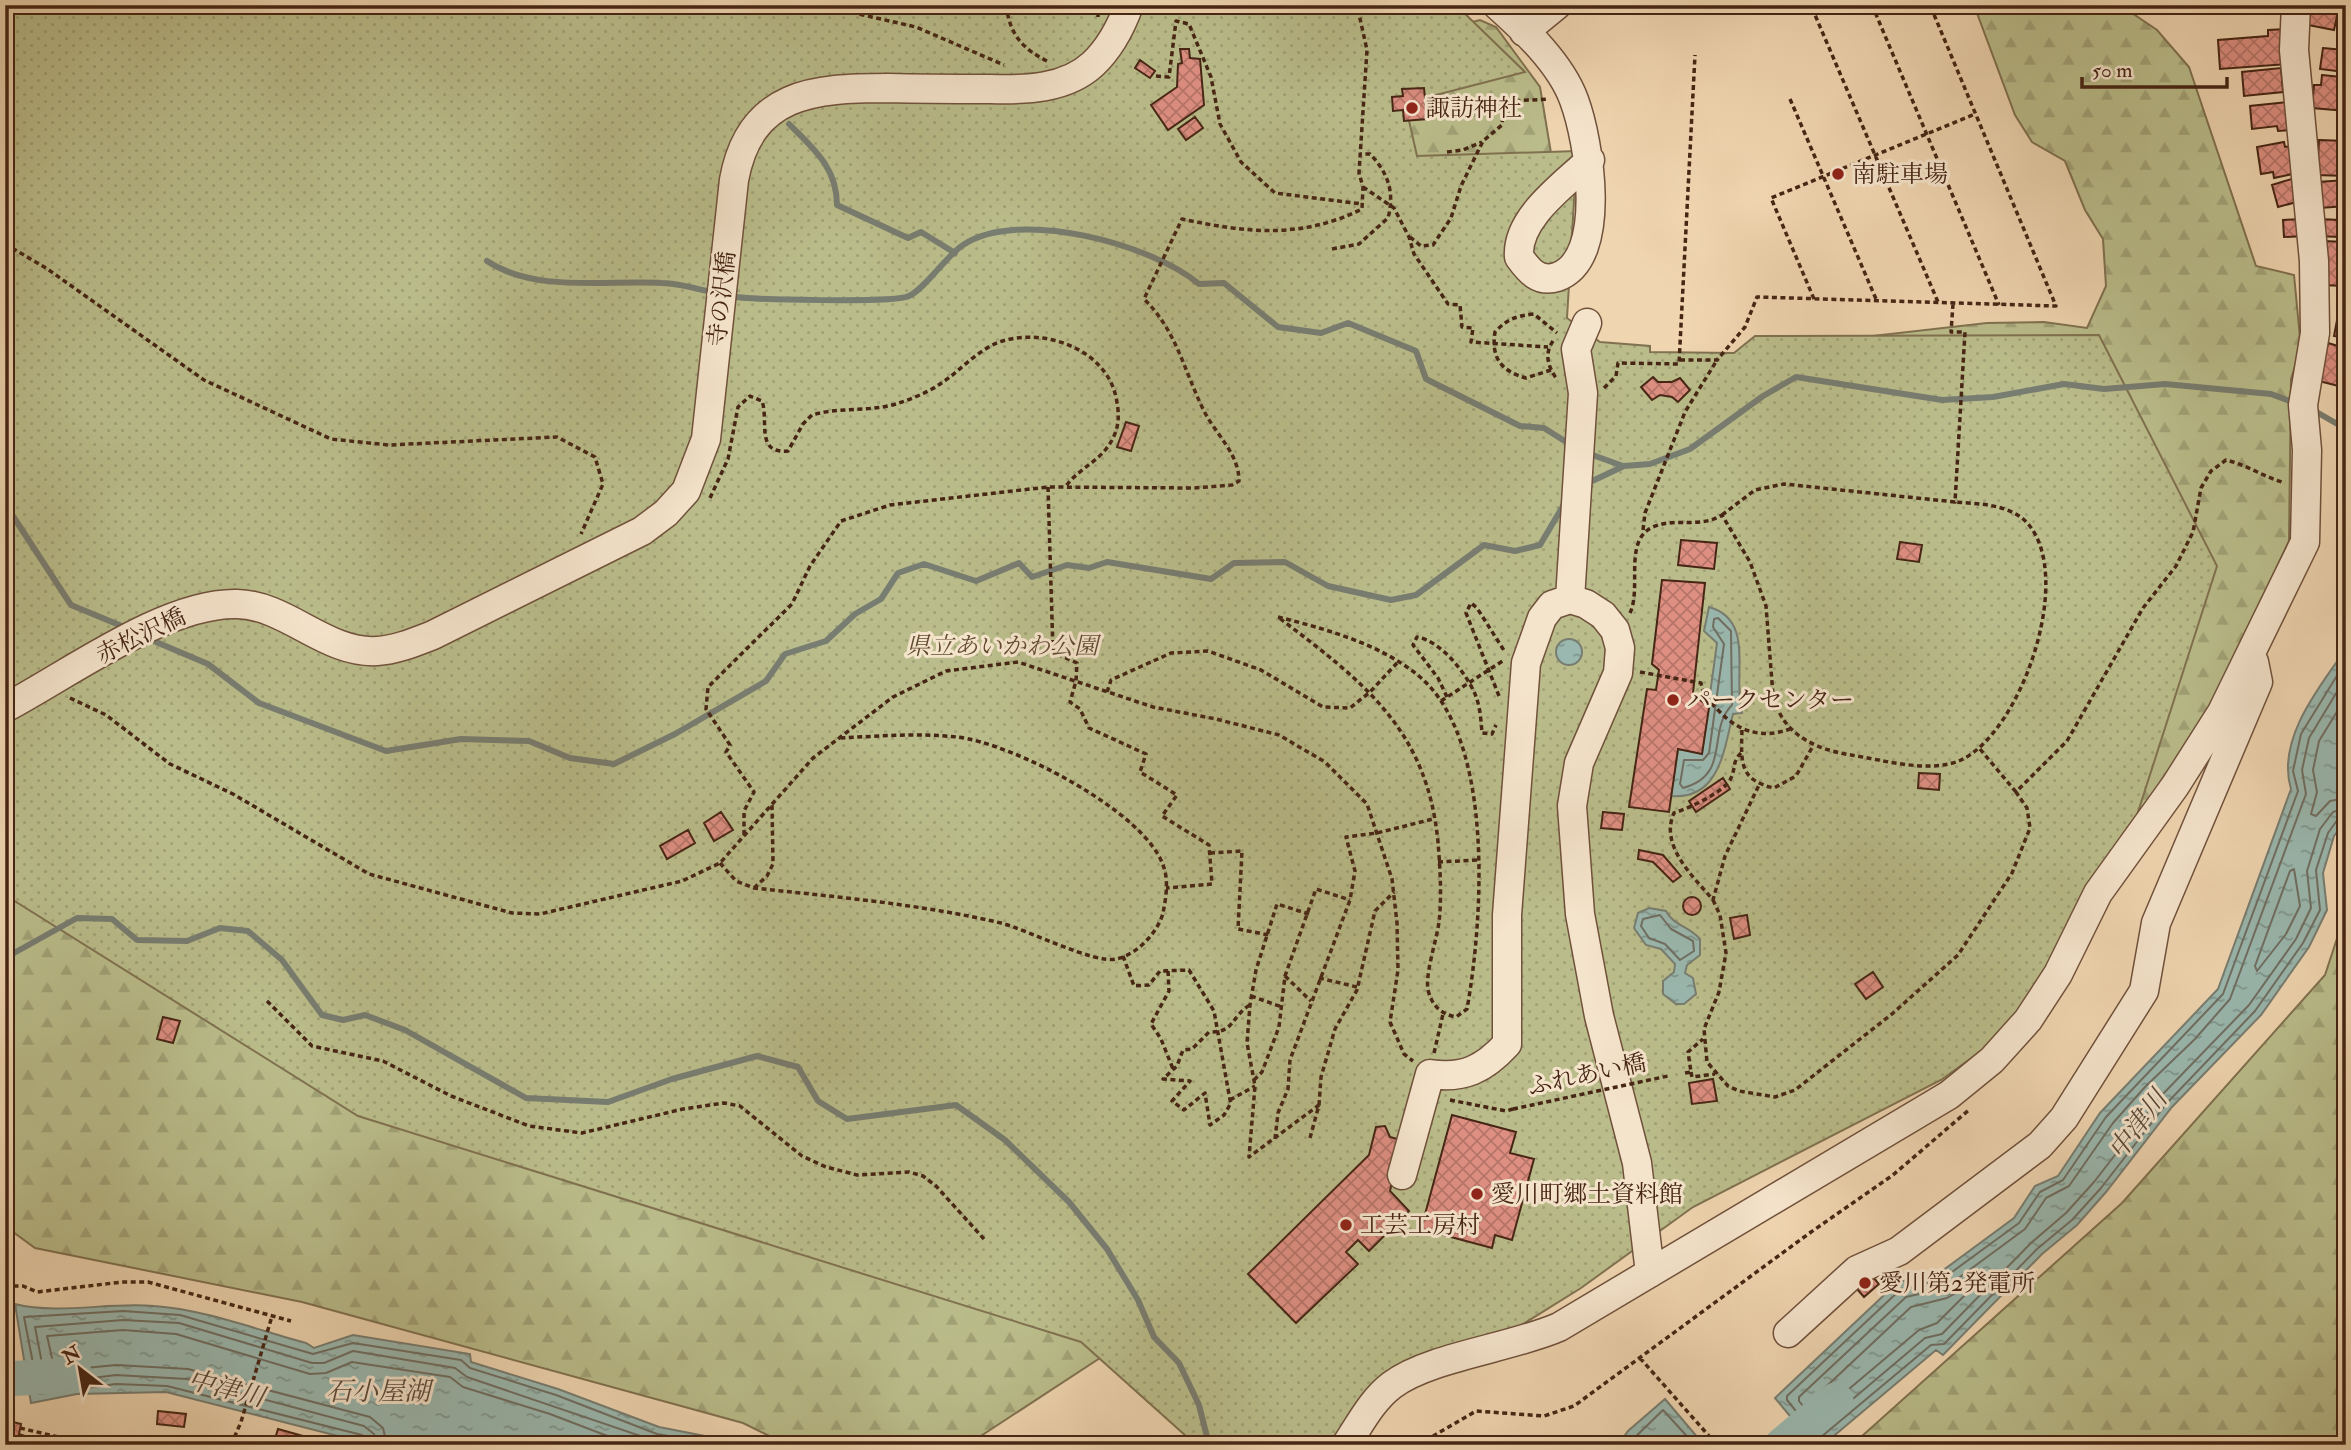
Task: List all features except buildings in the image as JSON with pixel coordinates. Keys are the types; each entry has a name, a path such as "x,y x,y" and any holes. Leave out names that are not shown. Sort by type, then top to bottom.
{"street":[{"name":"寺の沢橋","path":"564,571 642,531 666,513 686,491 706,439 736,165 747,139 764,117 790,99 847,88 1043,87 1092,65 1111,43 1129,5"},
{"path":"1497,5 1561,75 1574,97 1590,160 1588,245 1565,274 1548,280 1528,270 1518,257 1522,233 1590,160"},
{"path":"1524,32 1558,5"},
{"path":"1346,1445 1376,1400 1408,1376 1528,1341 1559,1327 1949,1096 1992,1060 2028,1020 2058,974 2098,893 2175,786 2222,712 2305,542 2307,468 2303,405 2315,332 2314,261 2295,62 2297,5"},
{"path":"1402,1175 1427,1085 1447,1077 1471,1073 1491,1061 1507,1044 1507,915 1527,663 1542,618 1571,587 1583,400 1576,349 1587,323"},
{"name":"赤松沢橋","path":"5,708 61,689 156,624 190,611 223,604 264,608 349,647 377,651 433,635 564,571"},
{"path":"1571,587 1586,604 1603,615 1615,630 1620,648 1618,673 1579,763 1572,806 1580,914 1599,1016 1637,1163 1650,1273"},
{"path":"1788,1334 1857,1270 1899,1251 2040,1145 2064,1118 2148,980 2156,923 2258,682 2252,652"}],"path":[{"path":"834,5 850,12 916,27 988,60 1010,66"},
{"path":"1006,5 1009,24 1016,40 1027,52 1047,61"},
{"path":"1098,5 1098,23"},
{"path":"744,836 744,811 754,792 726,752 730,745 706,709 708,687 792,604 810,566 841,521 890,505 1048,487 1194,488 1232,485 1239,481 1239,466 1203,410 1182,355 1160,315 1143,299 1182,219 1219,227 1287,232 1333,223 1362,209 1363,187 1359,173 1367,50 1357,5"},
{"path":"1872,5 1999,305"},
{"path":"1615,630 1632,611 1637,543 1643,531 1645,513 1685,412 1717,359 1745,327 1757,297 2056,306 1930,5"},
{"path":"1812,8 1938,303"},
{"path":"1156,76 1169,77 1176,20 1189,24 1211,77 1220,124 1241,162 1275,193 1362,204"},
{"path":"1583,400 1610,384 1616,376 1618,363 1679,364 1695,55"},
{"path":"1040,64 1057,57"},
{"path":"1439,105 1574,97"},
{"path":"1790,99 1876,301"},
{"path":"1447,152 1463,150 1483,141 1502,125 1504,102"},
{"path":"1814,299 1771,198 1975,114"},
{"path":"1409,237 1421,246 1433,245 1451,218 1461,186 1483,141"},
{"path":"1332,249 1359,244 1388,218 1391,206 1388,178 1370,154 1360,154"},
{"path":"1363,187 1391,206 1409,237 1414,254 1437,292 1448,304 1460,305 1462,327 1473,328 1471,342 1548,347"},
{"path":"5,244 46,268 204,380 331,439 389,446 557,437 595,457 604,484 564,571"},
{"path":"1953,303 1951,332 1965,332 1955,502"},
{"path":"1551,370 1526,378 1514,375 1495,358 1494,332 1516,316 1534,314 1557,334"},
{"path":"707,503 728,459 738,407 750,396 762,401 766,411 765,440 769,447 780,452 788,451 803,424 813,415 857,412 896,404 939,385 988,348 1006,340 1038,338 1070,345 1099,361 1114,386 1120,416 1114,437 1104,454 1091,467 1073,477 1066,486"},
{"path":"1680,360 1717,359"},
{"path":"2016,792 2067,741 2143,608 2176,566 2193,532 2201,488 2211,471 2226,460 2245,464 2265,478 2286,484 2307,468"},
{"path":"1643,531 1660,524 1710,522 1755,490 1784,484 1989,505 2018,516 2028,524 2045,557 2038,644 1997,731 1980,748 1960,760 1932,765 1859,756 1812,746 1790,729 1776,707 1773,695 1766,606 1750,562 1722,515"},
{"path":"1048,487 1053,652 1077,663 1076,681 1070,702 1080,709 1089,729 1146,754 1140,772 1177,795 1162,816 1209,845 1212,884 1166,888"},
{"path":"1441,701 1469,683 1488,670 1508,657 1477,608 1471,603 1466,613 1488,670 1499,695 1498,706"},
{"path":"1278,617 1377,650 1419,677 1441,701 1461,741 1476,809 1478,860 1474,969 1466,1009 1456,1017 1443,1014 1435,1005 1428,988 1439,918 1438,862 1424,773 1393,716 1370,692 1348,670 1278,617"},
{"path":"1447,697 1438,678 1413,645 1417,638 1425,639 1443,651 1469,683 1476,696 1482,733 1492,734 1497,717"},
{"path":"1107,692 1111,680 1171,653 1208,651 1261,670 1324,707 1350,708 1370,692 1397,663"},
{"path":"61,689 72,698 106,715 170,765 233,794 369,874 403,886 512,913 540,914 682,881 720,863 813,758 893,697 946,671 1018,662 1153,707 1216,719 1279,736 1325,762 1367,804 1394,892 1398,970 1390,1022 1404,1054 1427,1085"},
{"path":"1618,673 1632,670 1695,681 1701,683 1702,692 1710,702 1742,730 1765,734 1790,729"},
{"path":"1742,730 1741,752 1745,772 1759,785 1774,788 1786,784 1796,776 1812,746"},
{"path":"720,863 736,881 754,888 909,906 1002,924 1063,944 1090,957 1117,959 1143,944 1160,925 1166,888 1163,865 1143,835 1096,797 1030,759 959,737 839,738"},
{"path":"1741,752 1733,761 1732,776 1727,783 1693,807 1674,813 1674,847 1682,863 1713,900 1720,915 1726,954 1719,992 1703,1039 1707,1062 1728,1086 1754,1095 1774,1097 1795,1090 1892,1014 1958,955 2012,873 2030,828 2027,808 1980,748"},
{"path":"1713,900 1725,856 1759,785"},
{"path":"754,888 767,876 773,864 772,804"},
{"path":"1275,1139 1278,1113 1288,1089 1290,1060 1350,900 1355,871 1346,837 1377,834 1433,819"},
{"path":"1210,853 1242,852 1238,929 1269,935"},
{"path":"1438,862 1478,860"},
{"path":"1254,1080 1262,1072 1279,1027 1285,976 1316,889 1350,900"},
{"path":"1310,1138 1319,1105 1321,1077 1335,1029 1357,987 1375,911 1394,892"},
{"path":"1309,914 1277,904 1256,970 1247,1043 1255,1086 1249,1157 1319,1105"},
{"path":"1123,956 1134,986 1149,985 1160,971 1189,970 1214,1012 1218,1032 1230,1100 1224,1115 1209,1125 1205,1093 1184,1110 1172,1101 1190,1081 1163,1079 1173,1069 1183,1050 1192,1049 1209,1032 1218,1032 1231,1027 1240,1011 1250,1006"},
{"path":"1168,971 1169,991 1151,1024 1161,1039 1173,1069"},
{"path":"1285,976 1311,1001"},
{"path":"1319,978 1357,987"},
{"path":"1251,996 1282,1007"},
{"path":"267,1001 312,1046 383,1061 451,1096 530,1126 582,1133 683,1109 724,1102 740,1106 802,1156 827,1167 857,1175 909,1172 923,1176 984,1238"},
{"path":"1427,1085 1443,1014"},
{"path":"1703,1039 1688,1052 1688,1072 1692,1077 1715,1074"},
{"name":"ふれあい橋","path":"1427,1085 1506,1111 1668,1076"},
{"path":"1230,1100 1255,1086"},
{"path":"1418,1445 1476,1411 1534,1416 1565,1411 1894,1175 1967,1115 1975,1101"},
{"path":"5,1286 23,1286 37,1292 122,1282 148,1282 291,1321"},
{"path":"231,1445 241,1422 272,1316"},
{"path":"1640,1358 1717,1445"},
{"path":"20,1428 92,1445"}],"green space":[{"name":"県立あいかわ公園","path":"5,5 1384,156 1447,28 1480,20 1496,27 1540,87 1553,165 1488,405 1766,348 1987,323 2044,322 2087,328 2106,286 2103,239 2085,210 2065,161 2032,142 2015,115 1974,5 2120,5 2157,30 2189,67 2256,266 2294,275 2301,348 2291,379 2289,541 2206,720 2140,815 1155,1322 967,1445 788,1445 743,1423 302,1302 35,1248 5,1226"},
{"name":"県立あいかわ公園","path":"5,5 1456,5 1525,72 1405,103 1417,156 1577,151 1567,318 1600,342 1650,346 1650,352 1734,353 1755,336 2099,335 2217,566 2130,837 2049,975 1984,1049 1941,1080 1693,1207 1581,1288 1504,1336 1427,1357 1337,1445 1196,1445 1081,1342 358,1116 5,895"},
{"path":"2346,911 2346,1445 1864,1445 1862,1436 2122,1203 2325,975"}],"water":[{"path":"1709,607 1724,614 1733,624 1739,651 1742,713 1733,714 1722,756 1710,781 1700,790 1687,795 1671,796 1678,749 1702,753 1717,643 1704,631"},
{"path":"1569,639 1578,643 1582,652 1578,661 1569,665 1560,661 1556,652 1560,643"},
{"path":"2346,649 2346,820 2334,836 2323,873 2327,910 2309,947 2261,1015 2172,1107 2077,1225 2042,1254 1943,1355 1936,1350 1823,1445 1814,1445 1775,1398 1898,1282 1938,1274 2014,1218 2035,1186 2058,1176 2100,1113 2218,989 2291,789 2289,752 2295,733 2313,697"},
{"path":"1649,908 1666,911 1673,920 1700,939 1700,955 1687,965 1685,973 1693,978 1696,994 1684,1004 1676,1004 1663,994 1663,981 1674,972 1675,964 1661,949 1646,945 1634,928 1638,913"},
{"name":"石小屋湖","path":"15,1304 49,1308 154,1306 191,1311 230,1321 306,1343 314,1348 353,1335 470,1354 471,1362 558,1389 659,1427 751,1445 373,1445 166,1392 77,1394 31,1403"},
{"path":"1665,1399 1704,1445 1618,1445 1628,1431"}],"waterway":[{"path":"789,124 815,151 828,170 833,180 837,205 908,238 921,232 955,253"},
{"path":"729,296 821,300 898,298 915,292 963,245 987,234 1017,230 1084,236 1118,244 1150,256 1177,269 1199,284 1224,283 1278,327 1321,333 1348,323 1416,351 1426,379 1520,426 1544,428 1571,445"},
{"path":"487,261 527,278 572,283 668,283 715,293"},
{"path":"1588,483 1624,466 1650,464 1690,449 1763,396 1796,377 1942,400 1993,397 2064,384 2104,389 2165,384 2271,394 2295,403"},
{"path":"2313,410 2346,429"},
{"path":"1587,453 1623,466"},
{"path":"149,639 208,664 259,703 386,751 461,739 529,741 570,758 614,764 675,734 766,681 785,654 826,641 855,614 881,599 898,573 924,564 976,581 1019,563 1032,577 1067,565 1089,568 1107,562 1211,579 1234,563 1285,562 1328,586 1391,600 1416,595 1484,545 1515,551 1540,545 1566,501"},
{"path":"9,510 71,605 129,629"},
{"path":"5,958 77,918 112,919 137,940 187,941 220,928 248,931 282,960 322,1015 343,1020 365,1015 405,1030 526,1098 608,1102 672,1079 757,1056 798,1067 818,1101 847,1119 956,1105 1005,1140 1069,1202 1107,1249 1138,1300 1154,1337 1179,1363 1199,1405 1209,1445"},
{"name":"中津川","path":"5,1379 75,1375"},
{"name":"中津川","path":"1782,1445 1836,1400"}],"place":[{"name":"諏訪神社","path":"1412,108"},
{"name":"南駐車場","path":"1838,174"},
{"name":"パークセンター","path":"1673,700"},
{"name":"愛川町郷土資料館","path":"1477,1194"},
{"name":"工芸工房村","path":"1346,1225"},
{"name":"愛川第2発電所","path":"1865,1283"}]}
